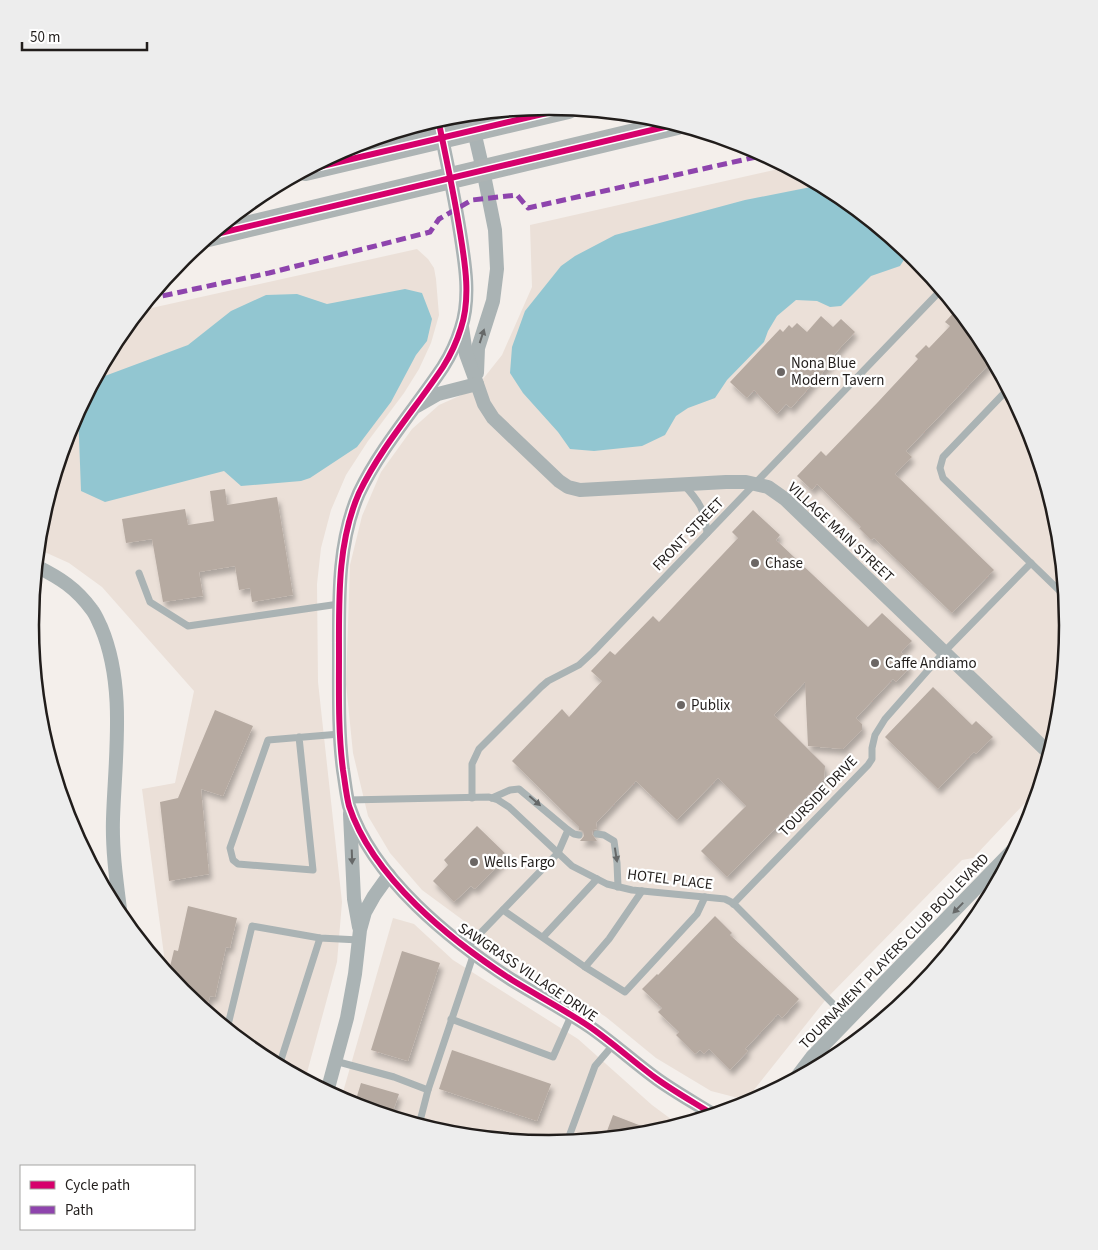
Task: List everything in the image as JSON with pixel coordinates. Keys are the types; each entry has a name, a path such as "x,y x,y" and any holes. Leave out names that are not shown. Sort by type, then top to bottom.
{"main road":[{"path":"349,156 440,128 509,117"},
{"path":"223,232 661,128"}],"street":[{"path":"472,122 494,230 497,269 493,300 476,360 476,384"},
{"name":"SAWGRASS VILLAGE DRIVE","path":"440,128 451,178 466,279 466,303 462,327 444,364 375,463 358,495 347,532 341,573 340,734 349,804 366,842 389,875 420,908 470,950 510,978 589,1027 658,1079 706,1110"},
{"name":"VILLAGE MAIN STREET","path":"462,327 466,354 484,404 493,418 559,481 568,487 580,490 726,482 768,487 785,500 1044,748"},
{"name":"SAWGRASS VILLAGE DRIVE","path":"412,409 438,394 476,384"},
{"path":"42,569 60,578 78,593 94,611 112,659 117,732 113,822 119,898"},
{"path":"349,804 354,899 359,935"},
{"name":"TOURNAMENT PLAYERS CLUB BOULEVARD","path":"806,1066 1000,864"},
{"path":"329,1085 350,1000 359,935 365,912 389,875"}],"lane":[{"name":"FRONT STREET","path":"472,798 472,764 479,749 548,681 579,664 593,652 937,294"},
{"path":"1004,393 943,457 940,468 943,478 1058,589"},
{"path":"683,484 702,506 706,518 707,533"},
{"name":"TOURSIDE DRIVE","path":"733,904 868,765 872,759 875,735 885,719 944,652 1031,563"},
{"path":"139,572 150,602 188,626 340,604"},
{"path":"299,738 313,870 238,864 233,860 230,848 268,740 340,734"},
{"path":"349,804 492,798 510,790 519,789 568,830 579,835"},
{"name":"HOTEL PLACE","path":"492,798 509,808 572,866 596,879 618,887 724,899 733,904 850,1020"},
{"path":"421,1119 470,950 503,910 558,854 568,830"},
{"path":"597,834 609,837 614,841 618,863 618,887"},
{"path":"543,937 596,879"},
{"path":"585,967 609,939 642,891"},
{"path":"503,910 585,967 625,992 697,914 705,897"},
{"path":"229,1022 252,926 320,938 359,935"},
{"path":"281,1059 320,938"},
{"path":"451,1018 553,1057 571,1016"},
{"path":"570,1134 595,1066 613,1045"},
{"path":"336,1061 394,1077 428,1090"}],"shaded area":[{"path":"778,169 804,183 860,220 910,264 954,314 991,370 1007,399 1032,461 1042,493 1055,558 1059,625 1058,658 1055,692 1049,725 1042,757 1028,800 973,858 962,860 827,998 752,1093 739,1098 711,1091 656,1058 606,1017 513,957 422,890 390,853 368,816 353,753 346,684 350,565 362,516 381,472 412,429 439,405 475,389 502,355 532,287 530,225"},
{"path":"417,249 428,259 434,268 439,315 431,343 419,369 404,393 368,441 346,475 331,510 321,548 317,584 318,682 342,902 337,962 307,1074 238,1030 188,986 163,959 142,789 175,783 194,691 102,587 69,563 44,552 56,493 66,461 91,399 107,370 148,309"},
{"path":"393,918 414,924 453,960 578,1039 652,1105 672,1120 616,1131 549,1135 516,1134 482,1131 417,1118 343,1091"}],"water":[{"path":"810,187 860,220 905,259 900,266 871,276 841,306 830,307 817,301 796,300 777,316 764,342 727,380 715,398 688,408 676,416 665,435 642,446 594,451 570,449 558,432 523,393 510,373 512,347 525,311 561,266 575,256 615,235 745,200"},
{"path":"405,289 422,293 432,319 427,341 416,355 391,402 357,447 310,478 301,481 241,486 224,471 105,502 81,491 79,428 91,399 103,376 188,345 231,311 266,295 297,294 327,304"}],"building":[{"path":"953,313 988,365 906,451 912,457 895,474 994,570 952,613 874,538 871,540 859,528 861,527 817,484 812,490 797,476 821,451 826,456 878,402 918,359 915,356 926,345 929,348 950,326 945,322"},
{"name":"Nona Blue Modern Tavern","path":"821,316 833,327 841,319 855,332 829,360 832,362 791,408 786,404 777,414 754,390 747,398 730,382 780,329 783,332 789,325 792,328 797,323 807,332"},
{"path":"225,489 227,505 277,497 293,595 252,602 250,588 239,590 235,566 199,572 203,596 163,602 152,539 126,543 122,519 185,509 188,525 214,521 210,491"},
{"path":"753,510 780,535 776,540 868,627 882,613 912,641 901,652 908,659 905,662 910,667 896,682 893,679 856,718 862,724 862,730 843,749 808,746 805,682 774,715 825,766 824,779 727,877 701,851 746,806 718,778 677,820 636,781 596,823 597,829 593,830 592,834 597,841 580,841 584,836 583,831 579,830 579,827 512,761 562,709 569,717 602,681 591,671 610,651 615,655 653,616 659,622 738,538 732,532"},
{"path":"933,687 972,725 976,721 993,737 976,754 974,752 938,789 885,737"},
{"path":"215,710 253,726 223,796 201,789 209,874 169,881 160,802 178,798"},
{"name":"Wells Fargo","path":"477,826 508,856 475,889 471,886 454,902 433,881 448,865 444,860"},
{"path":"188,906 237,918 230,948 226,947 215,997 210,996 208,1004 170,966 174,950 178,951"},
{"path":"715,916 732,933 730,935 799,999 782,1018 778,1014 745,1049 748,1051 730,1070 709,1049 704,1054 700,1050 695,1054 676,1035 679,1032 658,1012 662,1008 642,989"},
{"path":"402,951 440,963 408,1061 371,1050"},
{"path":"452,1050 551,1084 537,1121 439,1089"},
{"path":"361,1083 399,1094 393,1111 357,1097"},
{"path":"613,1115 642,1126 616,1131 607,1132"}],"marked path":[{"path":"158,297 269,273 430,232 439,219 472,200 517,195 528,208 753,158"}],"cycle path":[{"path":"330,164 537,115"},
{"path":"440,127 462,244 466,280 466,305 461,328 448,358 377,460 359,493 347,532 341,572 339,698 341,756 349,806 360,833 376,858 416,905 440,926 488,964 590,1027 657,1079 706,1110"},
{"path":"223,232 661,128"}],"place":[{"name":"Nona Blue Modern Tavern","path":"781,372"},
{"name":"Chase","path":"755,563"},
{"name":"Caffe Andiamo","path":"875,663"},
{"name":"Publix","path":"681,705"},
{"name":"Wells Fargo","path":"474,862"}]}
